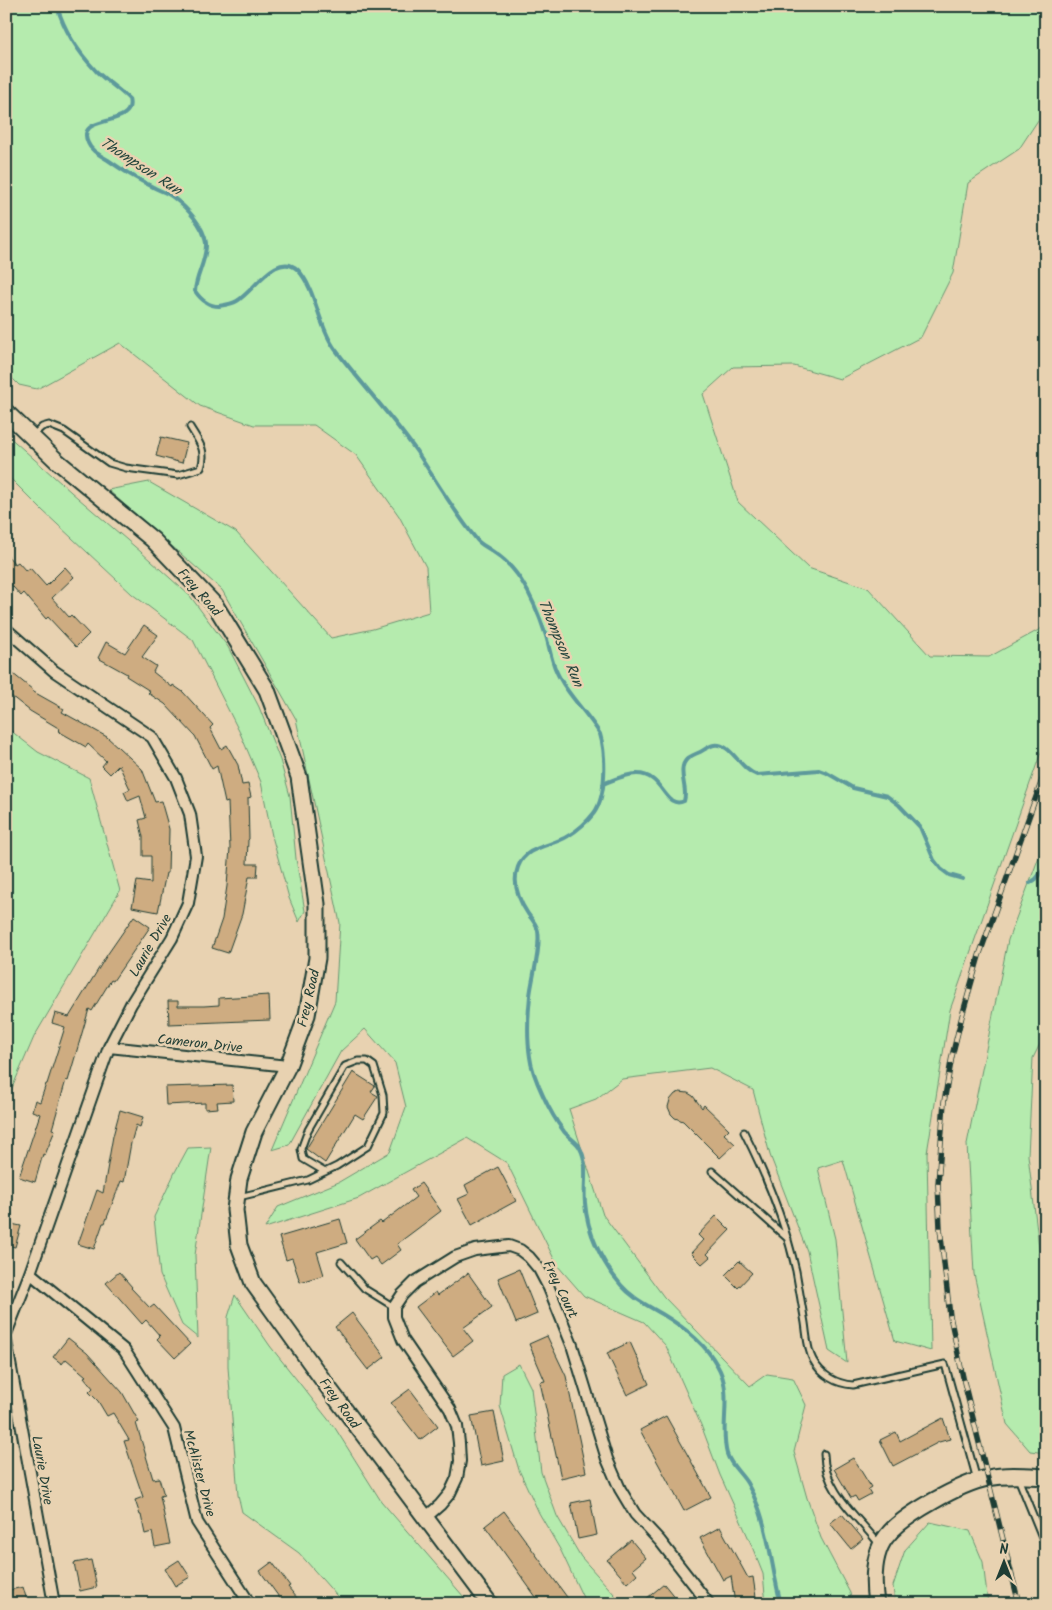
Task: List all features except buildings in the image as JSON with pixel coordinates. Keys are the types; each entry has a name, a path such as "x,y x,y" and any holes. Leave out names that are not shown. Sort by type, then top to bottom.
{"street":[{"name":"Frey Road","path":"6,412 57,460 153,540 215,605 267,690 299,777 317,904 317,958 307,1015 288,1066 254,1132 238,1179 235,1210 239,1245 253,1283 330,1390 490,1604"},
{"name":"Laurie Drive","path":"6,629 54,671 152,737 176,778 190,814 196,856 188,903 172,938 131,1004 109,1047 30,1273 6,1334"},
{"name":"Cameron Drive","path":"109,1047 288,1066"},
{"name":"Frey Court","path":"394,1307 402,1295 415,1282 455,1257 475,1250 509,1246 520,1250 529,1257 549,1288 572,1345 607,1459 620,1489 635,1514 660,1541 709,1604"},
{"name":"McAlister Drive","path":"30,1273 124,1350 174,1428 197,1522 250,1604"},
{"path":"394,1307 394,1317 403,1340 450,1409 458,1435 460,1461 457,1478 450,1492 440,1505 425,1518"},
{"name":"Laurie Drive","path":"6,1341 54,1604"},
{"path":"876,1604 874,1573 877,1555 886,1536 900,1523 954,1490 977,1481 988,1478 1017,1476 1046,1477"}],"lane":[{"path":"32,436 42,427 49,425 64,431 109,462 126,468 178,475 201,468 204,459 203,448 190,427"},
{"path":"236,1197 308,1180 325,1172 337,1166 368,1146 384,1112 383,1095 374,1066 367,1061 358,1061 346,1066 308,1130 301,1149 303,1158 325,1172"},
{"path":"744,1132 773,1192 788,1239 800,1289 809,1349 814,1361 822,1372 830,1378 844,1384 853,1385 944,1364 977,1481"},
{"path":"712,1172 788,1239"},
{"path":"340,1262 365,1289 394,1307"},
{"path":"824,1454 824,1464 831,1483 841,1499 881,1546"},
{"path":"1017,1476 1046,1547"}],"green space":[{"path":"6,6 1042,6 1046,29 1046,108 1019,149 968,183 953,273 921,337 840,379 794,366 733,367 703,394 738,502 808,568 868,588 930,656 989,657 1046,626 1046,738 950,1010 927,1153 931,1351 895,1341 843,1160 818,1168 835,1239 847,1363 829,1351 807,1251 770,1155 753,1090 710,1068 622,1079 596,1099 569,1109 603,1215 664,1297 750,1386 767,1374 793,1378 806,1405 794,1452 821,1538 850,1593 852,1604 766,1604 763,1574 666,1346 644,1322 584,1296 557,1265 507,1163 467,1138 359,1198 265,1228 278,1207 339,1182 390,1152 406,1107 395,1063 365,1029 341,1051 289,1145 272,1150 335,1001 340,923 296,719 222,590 108,490 149,482 236,532 331,638 373,629 429,612 426,567 399,516 356,455 314,425 254,425 200,406 120,343 37,389 19,385 6,372"},
{"path":"6,434 190,596 228,647 259,707 280,760 290,796 296,859 305,911 299,922 289,898 272,836 261,782 240,733 193,640 132,594 6,474"},
{"path":"6,727 38,752 89,778 120,891 34,1037 6,1102"},
{"path":"1046,838 1046,1032 1033,1058 1028,1155 1046,1306 1046,1453 1030,1451 1007,1424 974,1274 967,1144 1008,940"},
{"path":"211,1147 195,1255 198,1338 182,1325 160,1275 154,1217 188,1148"},
{"path":"235,1295 270,1346 335,1428 381,1501 470,1604 344,1604 299,1553 242,1512 238,1495 228,1367 228,1317"},
{"path":"519,1364 531,1388 541,1472 557,1516 581,1557 623,1604 586,1604 519,1470 500,1406 502,1374"},
{"path":"930,1522 970,1531 983,1562 988,1604 895,1604 893,1586 905,1550"}],"waterway":[{"name":"Thompson Run","path":"57,6 68,32 84,57 100,75 129,99 129,108 124,114 90,128 86,134 89,146 96,153 124,171 174,198 189,212 202,230 206,249 196,285 195,291 197,294 202,300 211,305 228,304 244,296 274,268 290,265 298,270 309,287 329,340 335,349 409,441 477,540 504,560 521,580 538,614 559,677 600,734 604,774 601,796 594,813 582,826 571,834 527,854 516,873 519,897 537,927 539,938 529,1011 528,1042 530,1057 538,1084 553,1115 565,1132 579,1146 583,1155 586,1214 592,1236 608,1267 630,1294 677,1324 700,1342 717,1365 725,1386 724,1431 727,1454 747,1483 758,1506 781,1604"},
{"path":"603,784 628,775 637,774 653,779 672,801 684,801 685,792 682,775 684,763 690,757 714,745 720,745 725,748 745,767 757,775 819,770 853,788 887,796 899,805 920,827 934,860 941,869 949,875 963,879"},
{"path":"1030,883 1036,879 1046,866"}],"railway":[{"path":"1019,1604 964,1382 950,1316 940,1228 938,1184 944,1102 952,1056 962,1016 979,956 1046,769"}]}
